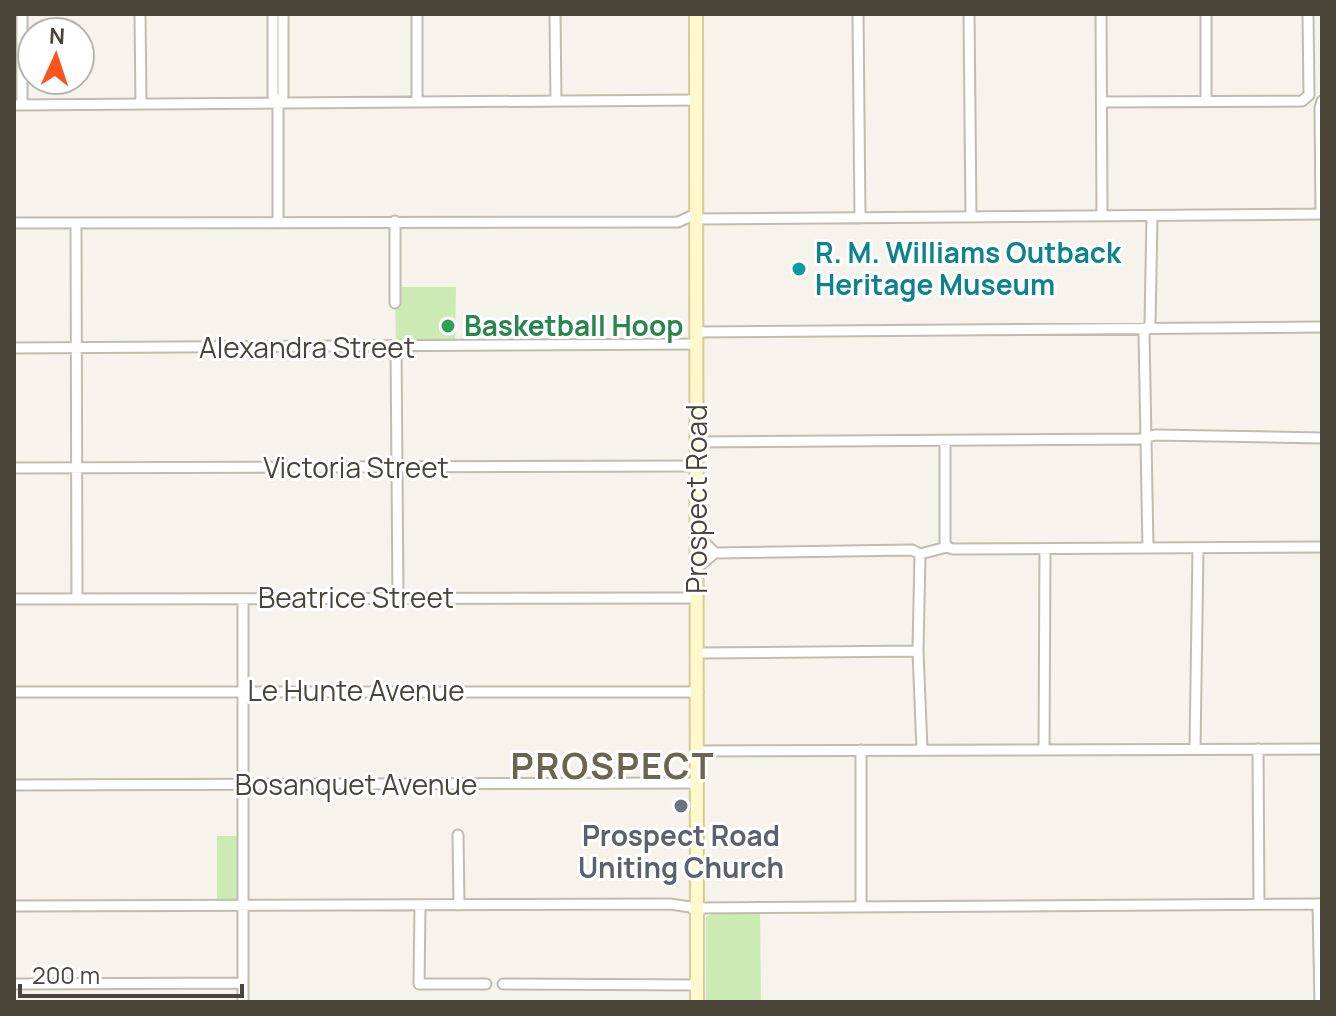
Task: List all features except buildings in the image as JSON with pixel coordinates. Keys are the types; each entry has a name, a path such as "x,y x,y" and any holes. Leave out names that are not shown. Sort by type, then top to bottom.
{"main road":[{"name":"Prospect Road","path":"696,14 699,1002"}],"street":[{"path":"22,14 18,105 696,100"},
{"path":"140,14 141,104"},
{"path":"273,14 273,96 278,103 278,222"},
{"path":"278,103 283,96 283,14"},
{"path":"417,14 417,102"},
{"path":"555,14 556,101"},
{"path":"858,14 860,218"},
{"path":"969,14 971,217"},
{"path":"1101,14 1102,216"},
{"path":"1206,14 1206,101"},
{"path":"1102,102 1302,101 1309,95 1308,14"},
{"path":"14,223 678,222 1321,214 1322,102"},
{"path":"1148,548 1144,333 1150,324 1152,216"},
{"path":"395,221 395,303"},
{"path":"678,222 696,221"},
{"path":"76,224 77,599"},
{"name":"Alexandra Street","path":"14,348 396,347 697,338 1322,327"},
{"path":"396,347 398,598"},
{"path":"697,442 1322,438"},
{"path":"945,441 947,547"},
{"name":"Victoria Street","path":"14,468 697,466"},
{"path":"698,536 715,553"},
{"path":"698,567 715,553 912,550 920,554 947,547 1322,547"},
{"path":"1044,750 1045,549"},
{"path":"1195,749 1198,549"},
{"path":"920,554 918,651 922,750"},
{"name":"Beatrice Street","path":"14,599 697,598"},
{"path":"243,599 243,1002"},
{"path":"698,653 918,651"},
{"name":"Le Hunte Avenue","path":"14,692 698,692"},
{"path":"1258,749 1259,904"},
{"path":"697,751 1322,749"},
{"path":"861,750 861,907"},
{"name":"Bosanquet Avenue","path":"14,785 698,783"},
{"path":"458,835 459,905"},
{"path":"670,904 692,900 698,905"},
{"path":"14,906 1320,904 1320,1002"},
{"path":"420,906 419,984 486,984"},
{"path":"14,984 243,983"},
{"path":"503,984 698,985"}],"green space":[{"path":"395,287 456,287 455,347 396,347"},
{"path":"217,836 244,836 243,906 217,905"},
{"path":"760,912 761,1002 706,1002 706,917 713,913"}],"place":[{"name":"R. M. Williams Outback Heritage Museum","path":"799,269"},
{"name":"Basketball Hoop","path":"448,326"},
{"name":"Prospect Road Uniting Church","path":"681,806"}],"district":[{"name":"PROSPECT","path":"613,766"}]}
